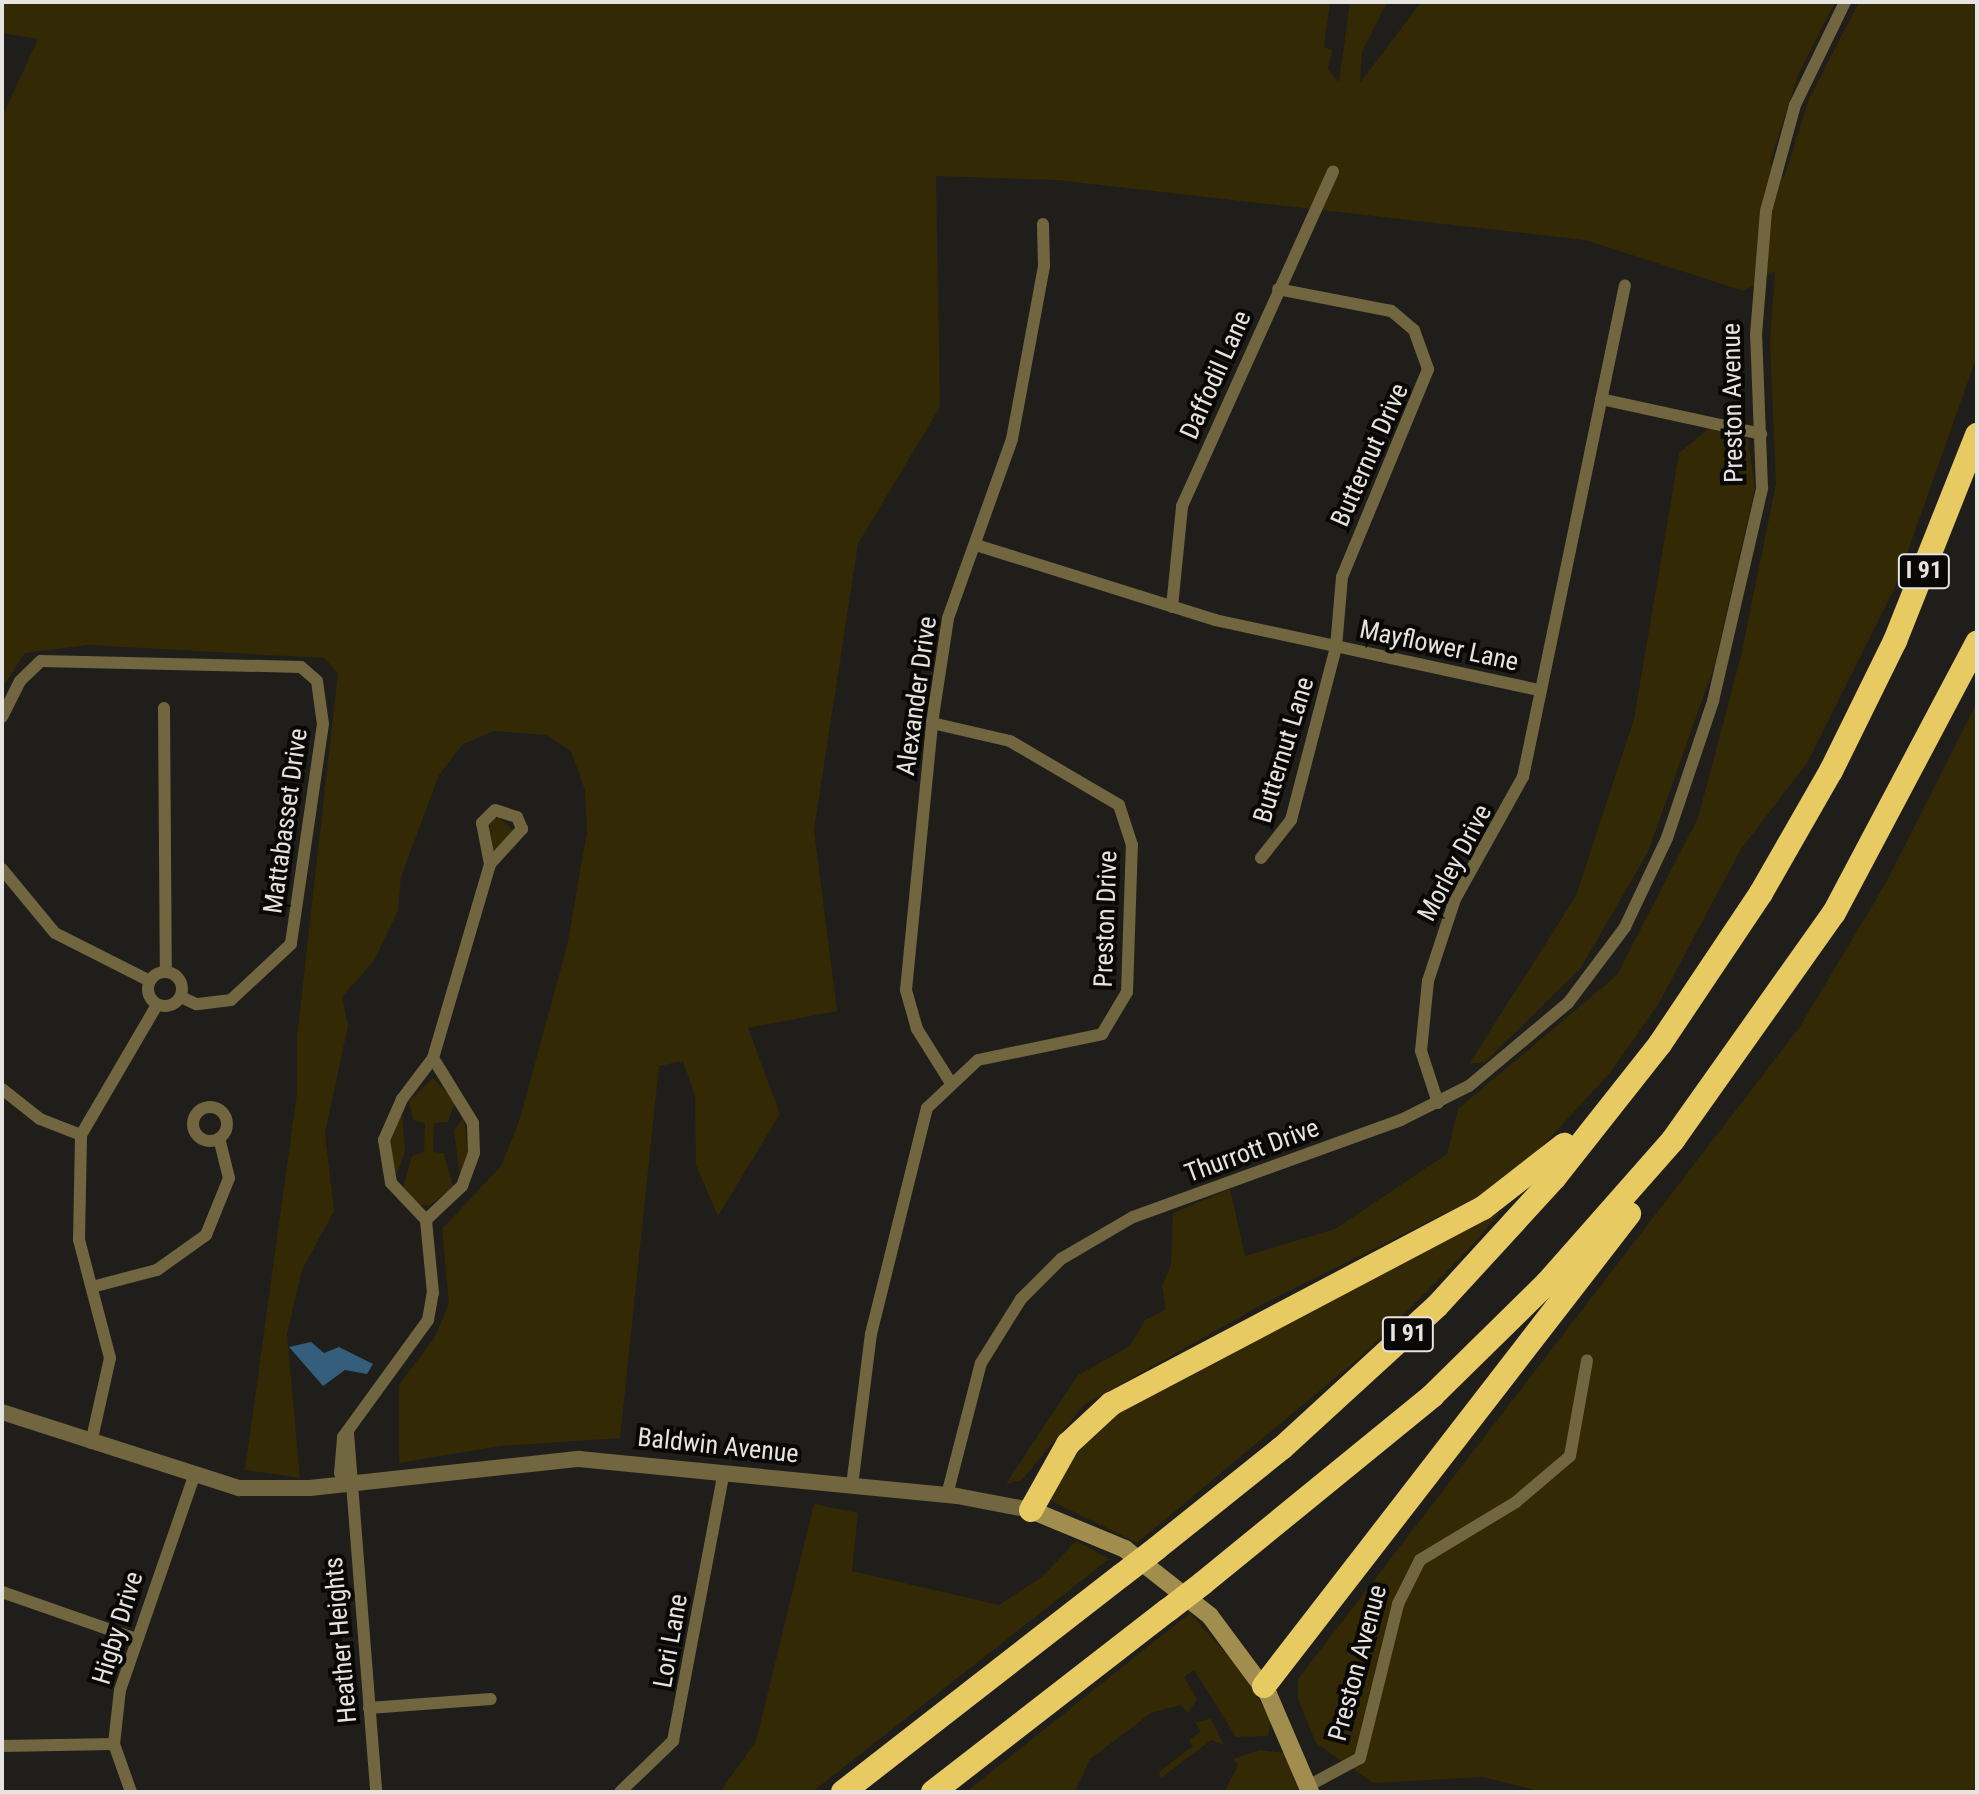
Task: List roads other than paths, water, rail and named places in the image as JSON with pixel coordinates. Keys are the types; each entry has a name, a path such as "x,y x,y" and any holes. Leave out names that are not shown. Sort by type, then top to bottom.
{"highway":[{"name":"I 91","path":"843,1792 1157,1548 1417,1326 1627,1087 1729,944 1817,797 1895,641 1977,435"},
{"name":"I 91","path":"933,1792 1203,1583 1477,1353 1594,1233 1693,1114 1854,879 1977,643"},
{"path":"1031,1510 1068,1444 1111,1404 1498,1199 1627,1087"},
{"path":"1264,1686 1676,1155 1693,1114"}],"main road":[{"name":"Baldwin Avenue","path":"1031,1510 1093,1533 1157,1571 1220,1627 1264,1686 1309,1789"}],"street":[{"name":"Preston Avenue","path":"1642,896 1713,701 1762,488 1756,335 1766,211 1795,105 1845,2"},
{"name":"Daffodil Lane","path":"1172,607 1182,506 1333,171"},
{"name":"Alexander Drive","path":"949,1080 917,1029 906,990 932,723 948,618 1012,439 1044,266 1043,224"},
{"name":"Mayflower Lane","path":"976,545 1172,607 1336,647 1540,690 1625,285"},
{"name":"Butternut Drive","path":"1278,289 1391,311 1414,330 1426,355 1422,395 1342,577 1336,647"},
{"path":"1601,399 1761,434"},
{"name":"Butternut Lane","path":"1261,858 1291,820 1336,647"},
{"name":"Mattabasset Drive","path":"2,717 20,681 41,661 301,667 317,681 323,724 291,944 231,1000 196,1004 181,997 157,1005"},
{"name":"Morley Drive","path":"1438,1103 1421,1051 1434,955 1455,899 1518,792 1540,690"},
{"path":"164,708 166,972"},
{"name":"Preston Drive","path":"852,1486 864,1367 914,1140 949,1080 993,1054 1086,1042 1115,1023 1129,976 1132,845 1126,816 1097,787 994,734 932,723"},
{"path":"433,1058 473,1123 474,1153 462,1186 426,1220 395,1190 383,1152 394,1112 433,1058 490,864"},
{"path":"2,869 55,933 150,981 157,1005 81,1135 76,1208 110,1358 91,1443"},
{"name":"Thurrott Drive","path":"947,1495 981,1363 1021,1299 1061,1259 1133,1217 1438,1103 1494,1068 1568,1003 1642,896"},
{"path":"150,981 166,972"},
{"path":"166,972 178,978 181,997"},
{"path":"2,1089 40,1119 81,1135"},
{"path":"92,1287 157,1270 206,1235 229,1178 219,1138"},
{"name":"Heather Heights","path":"376,1792 349,1484 355,1467 348,1433 428,1320 433,1293 426,1220"},
{"name":"Preston Avenue","path":"1309,1789 1360,1758 1398,1604 1420,1560 1507,1509 1570,1456 1587,1361"},
{"name":"Baldwin Avenue","path":"2,1412 193,1479 268,1490 349,1484 547,1459 947,1495 1031,1510"},
{"name":"Lori Lane","path":"620,1792 673,1741 723,1476"},
{"name":"Higby Drive","path":"131,1792 114,1744 133,1638 193,1479"},
{"path":"2,1592 133,1638"},
{"path":"369,1708 491,1699"},
{"path":"2,1746 114,1744"}],"water":[{"path":"311,1342 324,1353 339,1347 373,1364 367,1374 345,1370 323,1386 289,1347"}]}
